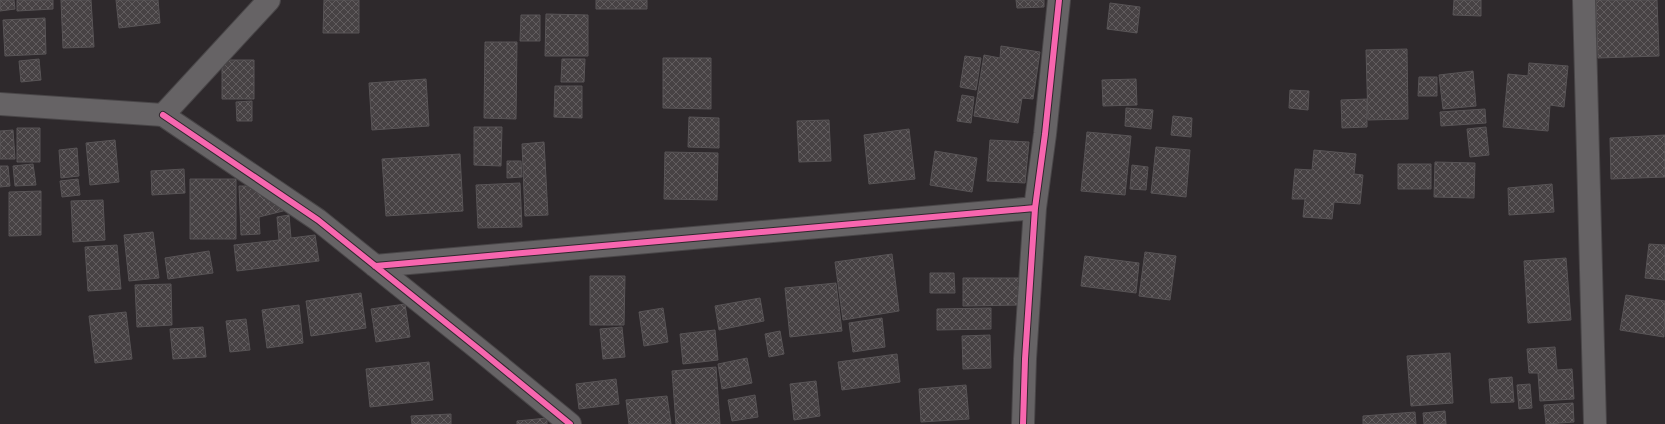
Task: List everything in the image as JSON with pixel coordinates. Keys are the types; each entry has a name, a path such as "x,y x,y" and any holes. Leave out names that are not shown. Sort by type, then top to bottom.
{"street":[{"path":"163,115 269,0"},
{"path":"1023,424 1025,359 1035,208 1045,134 1059,0"},
{"path":"1584,0 1595,424"},
{"path":"0,104 163,115 318,220 570,424"},
{"path":"376,266 1035,208"}],"building":[{"path":"0,0 14,0 15,9 0,11"},
{"path":"17,0 53,0 53,9 17,11"},
{"path":"61,0 91,0 94,47 63,48"},
{"path":"116,0 158,0 160,23 119,28"},
{"path":"324,0 359,0 359,33 323,33"},
{"path":"596,0 647,0 647,9 596,9"},
{"path":"1016,0 1044,0 1044,7 1017,8"},
{"path":"1454,0 1481,0 1481,16 1453,15"},
{"path":"1596,0 1657,0 1659,56 1598,58"},
{"path":"1110,3 1140,7 1137,33 1107,29"},
{"path":"546,14 588,15 588,56 545,56"},
{"path":"521,15 540,15 540,41 520,41"},
{"path":"45,18 46,54 5,56 3,20"},
{"path":"485,42 517,42 516,119 484,118"},
{"path":"1001,46 1040,52 1033,99 1022,98 1018,123 974,116 984,55 1000,58"},
{"path":"1407,49 1408,119 1368,120 1366,50"},
{"path":"965,56 981,58 976,90 960,87"},
{"path":"663,58 711,58 711,109 663,108"},
{"path":"39,59 41,80 21,82 19,61"},
{"path":"562,59 585,59 584,82 561,82"},
{"path":"222,60 254,60 254,99 222,99"},
{"path":"1529,63 1568,66 1564,107 1550,105 1548,131 1503,127 1508,74 1528,76"},
{"path":"1473,71 1476,106 1443,109 1439,75"},
{"path":"1419,77 1437,77 1437,96 1418,96"},
{"path":"426,79 429,126 372,130 369,83"},
{"path":"1136,79 1137,105 1103,106 1102,80"},
{"path":"555,86 582,86 582,118 554,117"},
{"path":"1290,90 1309,91 1308,110 1289,108"},
{"path":"962,95 974,97 971,123 957,121"},
{"path":"1367,99 1367,127 1342,128 1341,100"},
{"path":"252,101 252,121 237,121 236,102"},
{"path":"1126,108 1153,110 1151,129 1125,126"},
{"path":"1485,109 1486,123 1441,126 1440,112"},
{"path":"1173,116 1192,118 1191,137 1171,135"},
{"path":"689,117 719,118 719,148 688,147"},
{"path":"829,120 831,161 799,162 797,121"},
{"path":"474,127 502,127 501,166 474,165"},
{"path":"1486,127 1489,155 1470,157 1467,129"},
{"path":"17,128 40,128 40,162 17,162"},
{"path":"909,129 915,179 869,184 864,135"},
{"path":"13,130 15,159 0,159 0,131"},
{"path":"1087,132 1131,136 1125,195 1081,191"},
{"path":"1665,135 1665,177 1611,179 1610,138"},
{"path":"115,140 119,182 90,185 86,143"},
{"path":"990,140 1029,142 1025,183 987,181"},
{"path":"544,142 548,215 525,216 522,144"},
{"path":"1156,147 1190,150 1186,197 1151,193"},
{"path":"77,148 79,176 61,178 59,150"},
{"path":"1314,150 1356,154 1354,174 1363,175 1360,204 1334,202 1332,219 1303,217 1305,199 1292,199 1295,169 1312,170"},
{"path":"935,151 977,158 972,192 930,185"},
{"path":"665,152 718,153 717,200 664,199"},
{"path":"460,154 463,211 386,216 382,159"},
{"path":"507,161 521,161 522,177 507,178"},
{"path":"1435,162 1475,163 1474,198 1434,197"},
{"path":"33,164 36,185 15,186 13,166"},
{"path":"1398,164 1431,164 1431,189 1398,189"},
{"path":"1132,165 1148,167 1146,190 1130,189"},
{"path":"0,166 8,166 10,186 0,187"},
{"path":"184,169 185,193 152,195 151,171"},
{"path":"78,179 80,195 62,197 60,181"},
{"path":"190,179 236,179 236,239 190,239"},
{"path":"520,183 522,227 478,228 476,185"},
{"path":"1552,184 1554,212 1509,215 1508,188"},
{"path":"239,186 258,186 259,194 268,191 291,209 259,217 260,234 241,235"},
{"path":"41,191 41,235 9,236 9,192"},
{"path":"103,200 105,240 73,242 71,201"},
{"path":"289,215 291,238 315,235 319,261 237,271 234,245 279,240 277,217"},
{"path":"153,232 159,278 129,281 124,235"},
{"path":"1649,244 1665,245 1665,280 1645,278"},
{"path":"117,245 121,289 88,291 85,247"},
{"path":"209,251 213,273 168,279 165,258"},
{"path":"1145,252 1176,256 1170,300 1139,296"},
{"path":"892,254 899,311 843,320 835,262"},
{"path":"1085,256 1139,263 1136,293 1081,286"},
{"path":"1566,258 1571,320 1528,323 1524,261"},
{"path":"930,273 954,273 955,293 930,293"},
{"path":"590,276 625,276 624,325 590,325"},
{"path":"963,278 1022,278 1022,305 963,306"},
{"path":"836,283 842,331 790,337 785,288"},
{"path":"171,284 172,325 137,327 135,285"},
{"path":"361,293 366,328 311,336 306,301"},
{"path":"1626,295 1665,301 1664,337 1620,330"},
{"path":"760,298 764,321 719,330 715,306"},
{"path":"405,304 410,337 376,342 371,309"},
{"path":"299,305 303,343 267,348 262,310"},
{"path":"663,308 668,342 644,346 639,312"},
{"path":"991,308 991,329 937,330 937,309"},
{"path":"126,312 132,359 95,363 89,316"},
{"path":"882,318 885,347 853,352 849,323"},
{"path":"246,319 250,350 230,352 226,321"},
{"path":"203,327 206,357 173,359 170,329"},
{"path":"622,327 625,357 603,359 600,329"},
{"path":"715,330 718,360 683,364 680,334"},
{"path":"780,331 784,354 769,357 765,334"},
{"path":"990,335 991,368 963,369 962,336"},
{"path":"1555,347 1557,370 1572,369 1574,399 1540,401 1538,373 1529,373 1527,349"},
{"path":"1450,353 1453,403 1411,406 1407,356"},
{"path":"897,354 900,382 842,390 838,362"},
{"path":"747,358 752,383 722,389 718,364"},
{"path":"429,362 433,400 370,407 366,369"},
{"path":"716,367 720,424 676,424 672,371"},
{"path":"1512,377 1514,402 1491,403 1489,379"},
{"path":"616,379 619,404 579,409 576,384"},
{"path":"816,381 820,416 794,420 790,384"},
{"path":"1530,384 1532,408 1519,409 1517,385"},
{"path":"966,385 969,419 921,422 919,389"},
{"path":"755,395 758,417 732,421 728,400"},
{"path":"667,396 671,424 629,424 626,400"},
{"path":"1573,403 1574,422 1546,424 1544,405"},
{"path":"1445,411 1446,424 1424,424 1423,413"},
{"path":"1415,412 1416,424 1363,424 1363,416"},
{"path":"451,414 451,424 412,424 411,416"},
{"path":"547,418 547,424 517,424 517,421"}],"cycle path":[{"path":"1023,424 1025,359 1035,208 1045,134 1059,0"},
{"path":"163,115 318,220 570,424"},
{"path":"375,266 1035,208"}]}
